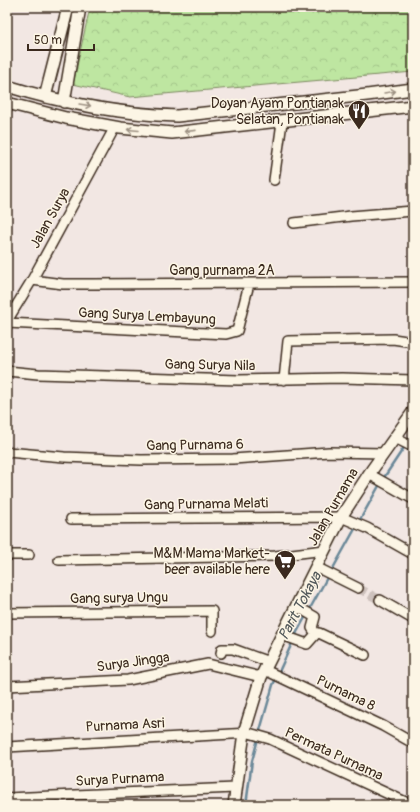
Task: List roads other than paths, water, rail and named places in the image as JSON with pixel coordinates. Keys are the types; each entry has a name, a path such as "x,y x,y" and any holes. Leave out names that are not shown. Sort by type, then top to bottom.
{"street":[{"path":"45,98 67,10 80,12 64,102"},
{"path":"7,86 45,98 64,102 147,115 177,116 367,95 413,88"},
{"path":"367,95 368,111"},
{"path":"7,104 66,118 115,127 172,133 281,124 413,106"},
{"path":"172,133 177,116"},
{"path":"274,180 281,124"},
{"name":"Jalan Surya","path":"7,322 32,280 115,127"},
{"path":"294,223 351,216 413,211"},
{"name":"Gang purnama 2A","path":"32,280 63,284 413,282"},
{"name":"Gang Surya Lembayung","path":"7,322 226,334 237,331 249,284"},
{"path":"284,380 288,342 394,339 413,342"},
{"name":"Gang Surya Nila","path":"7,371 101,377 240,380 413,380"},
{"name":"Jalan Purnama","path":"234,805 235,788 246,733 265,670 318,568 325,550 372,476 384,453 397,439 413,412"},
{"path":"397,439 413,447"},
{"name":"Gang Purnama 6","path":"7,452 64,457 141,460 233,459 329,452 384,453"},
{"path":"372,476 389,487 413,499"},
{"path":"345,518 367,528 413,554"},
{"name":"Gang Purnama Melati","path":"71,519 345,518"},
{"path":"59,560 275,556 325,550"},
{"path":"7,555 29,555"},
{"path":"318,568 358,588"},
{"path":"380,600 413,619"},
{"path":"298,607 312,614 316,619 312,629 316,634 327,636 365,655"},
{"name":"Gang surya Ungu","path":"7,613 212,611 212,631"},
{"path":"282,635 307,644 316,634"},
{"path":"221,653 222,649 234,649 265,670"},
{"name":"Surya Jingga","path":"7,686 128,680 208,664 265,670"},
{"name":"Purnama 8","path":"265,670 383,726 413,743"},
{"name":"Permata Purnama","path":"246,733 270,739 412,805"},
{"name":"Purnama Asri","path":"7,747 246,733"},
{"name":"Surya Purnama","path":"7,798 235,788"}],"waterway":[{"name":"Parit Tokaya","path":"383,479 413,434"},
{"name":"Parit Tokaya","path":"331,572 380,484"},
{"name":"Parit Tokaya","path":"259,734 273,685 297,632 328,576"},
{"name":"Parit Tokaya","path":"246,805 252,761 258,739"}],"tunnel":[{"path":"358,588 380,600"}],"place":[{"name":"Doyan Ayam Pontianak Selatan, Pontianak","path":"359,130"},
{"name":"M&M Mama Market- beer available here","path":"285,580"}]}
